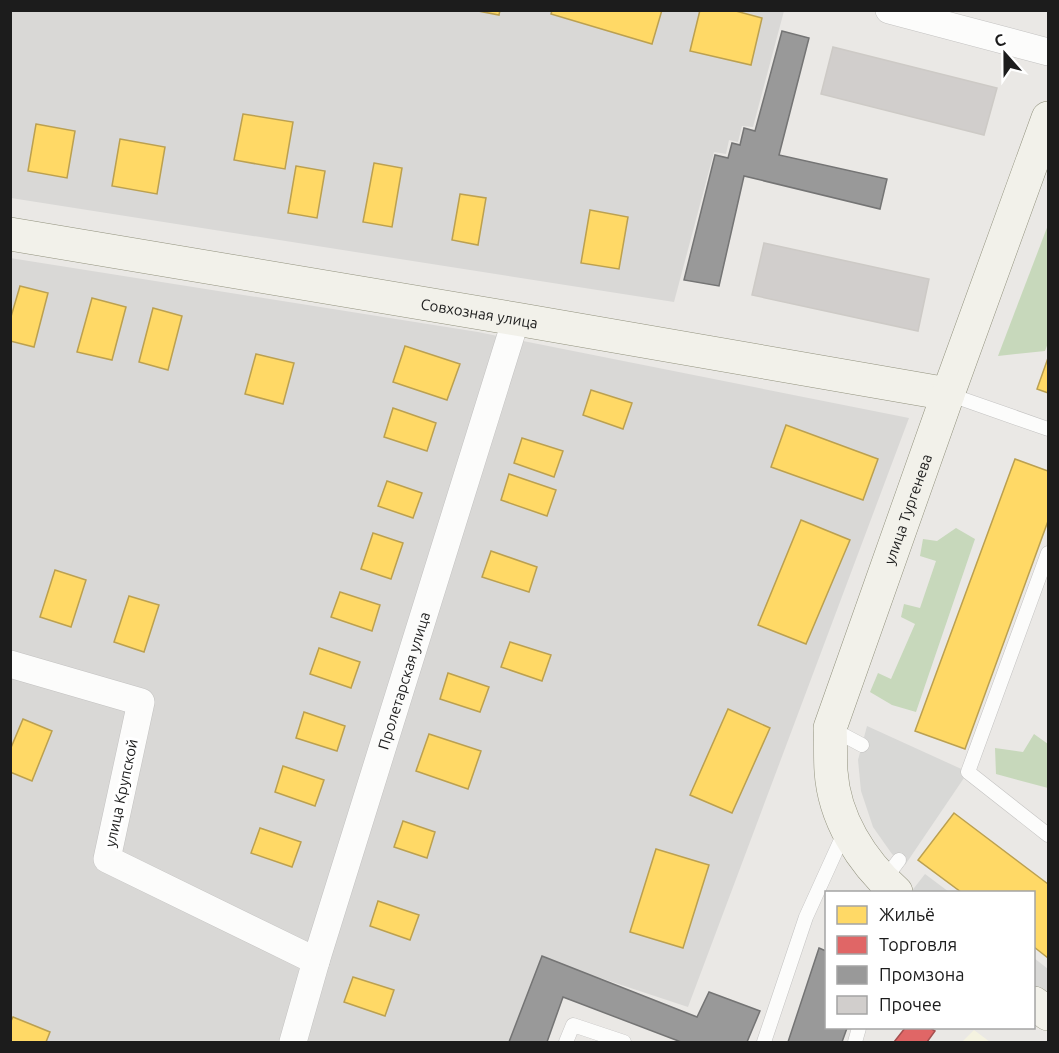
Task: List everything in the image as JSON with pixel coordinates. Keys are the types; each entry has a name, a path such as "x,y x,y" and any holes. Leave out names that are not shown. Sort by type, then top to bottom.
{"street":[{"path":"889,10 1048,52"},
{"name":"улица Тургенева","path":"893,878 865,859 846,829 837,803 831,773 830,728 1048,118"},
{"name":"Совхозная улица","path":"10,234 948,394"},
{"name":"Пролетарская улица","path":"292,1042 516,319"},
{"name":"улица Крупской","path":"10,664 141,702 107,858 316,961"},
{"path":"1035,1004 1048,1014"}],"lane":[{"path":"948,394 1048,429"},
{"path":"1048,553 968,772 1048,835"},
{"path":"830,728 862,745"},
{"path":"764,1042 806,917 846,829"},
{"path":"566,1042 573,1025 624,1042"}],"shaded area":[{"path":"10,11 784,11 753,127 742,126 738,142 729,140 726,154 714,152 674,302 11,198"},
{"path":"10,258 478,332 909,418 688,1007 579,971 542,956 509,1042 11,1042"},
{"path":"867,726 968,772 905,865 892,854 873,827 861,791 858,760"},
{"path":"925,874 948,891 912,891"},
{"path":"1035,959 1048,969 1048,1001 1035,991"},
{"path":"974,1030 990,1042 962,1042"}],"green space":[{"path":"1048,225 1048,343 1045,351 998,356"},
{"path":"956,528 975,539 916,712 892,705 870,692 878,673 891,679 915,624 901,617 904,604 920,608 936,561 920,556 923,539 937,541"},
{"path":"1034,734 1048,744 1048,788 996,774 995,748 1023,752"}],"building: Жильё":[{"path":"473,10 500,10 499,15"},
{"path":"552,10 662,10 652,44 551,14"},
{"path":"700,10 732,10 762,18 751,65 690,51"},
{"path":"243,114 293,122 285,169 234,160"},
{"path":"36,124 75,131 67,178 28,171"},
{"path":"120,139 165,147 157,194 112,186"},
{"path":"374,163 402,168 392,227 363,222"},
{"path":"296,166 325,171 317,218 288,213"},
{"path":"460,194 486,198 478,245 452,240"},
{"path":"590,210 628,217 619,269 581,263"},
{"path":"20,286 48,293 34,347 10,341 10,320"},
{"path":"92,298 126,307 112,360 77,352"},
{"path":"153,308 182,316 168,370 139,362"},
{"path":"405,346 460,364 447,400 393,382"},
{"path":"256,354 294,363 283,404 245,394"},
{"path":"1048,358 1048,393 1037,389"},
{"path":"591,390 632,403 623,429 583,415"},
{"path":"393,408 436,423 427,451 384,437"},
{"path":"786,425 878,459 863,500 771,467"},
{"path":"522,438 563,451 554,477 514,463"},
{"path":"1015,459 1048,471 1048,521 965,749 915,731"},
{"path":"509,474 556,490 547,516 501,500"},
{"path":"387,481 422,493 413,518 378,506"},
{"path":"801,520 850,540 806,644 758,625"},
{"path":"373,533 403,543 391,579 361,569"},
{"path":"491,551 537,567 529,592 482,577"},
{"path":"55,570 86,580 71,627 40,617"},
{"path":"340,592 380,605 372,631 331,617"},
{"path":"129,596 159,605 144,652 114,642"},
{"path":"510,642 551,655 542,681 501,667"},
{"path":"319,648 360,662 351,688 310,674"},
{"path":"448,673 489,687 480,712 440,699"},
{"path":"728,709 770,728 732,813 690,795"},
{"path":"304,712 345,726 337,751 296,738"},
{"path":"23,719 52,731 32,781 10,772 10,750"},
{"path":"429,734 481,751 468,789 416,771"},
{"path":"283,766 324,780 315,806 275,792"},
{"path":"954,813 1048,884 1048,958 1035,948 1035,891 960,891 918,860"},
{"path":"403,821 435,832 427,858 394,847"},
{"path":"260,828 301,842 292,867 251,853"},
{"path":"656,849 709,865 683,948 630,932"},
{"path":"378,901 419,915 410,940 370,926"},
{"path":"353,977 394,990 385,1016 344,1002"},
{"path":"13,1017 50,1032 46,1042 10,1042 10,1023"}],"building: Торговля":[{"path":"904,1029 935,1031 927,1042 894,1042"}],"building: Промзона":[{"path":"782,31 809,38 779,155 887,179 880,209 744,176 719,286 684,280 715,155 728,158 732,143 740,145 744,128 755,131"},
{"path":"819,948 825,951 825,1029 847,1029 842,1042 788,1042"},
{"path":"542,956 697,1017 709,992 760,1011 747,1042 681,1042 563,997 547,1042 509,1042"}],"building: Прочее":[{"path":"833,47 997,88 984,135 821,94"},
{"path":"764,243 929,279 918,331 752,295"}]}
